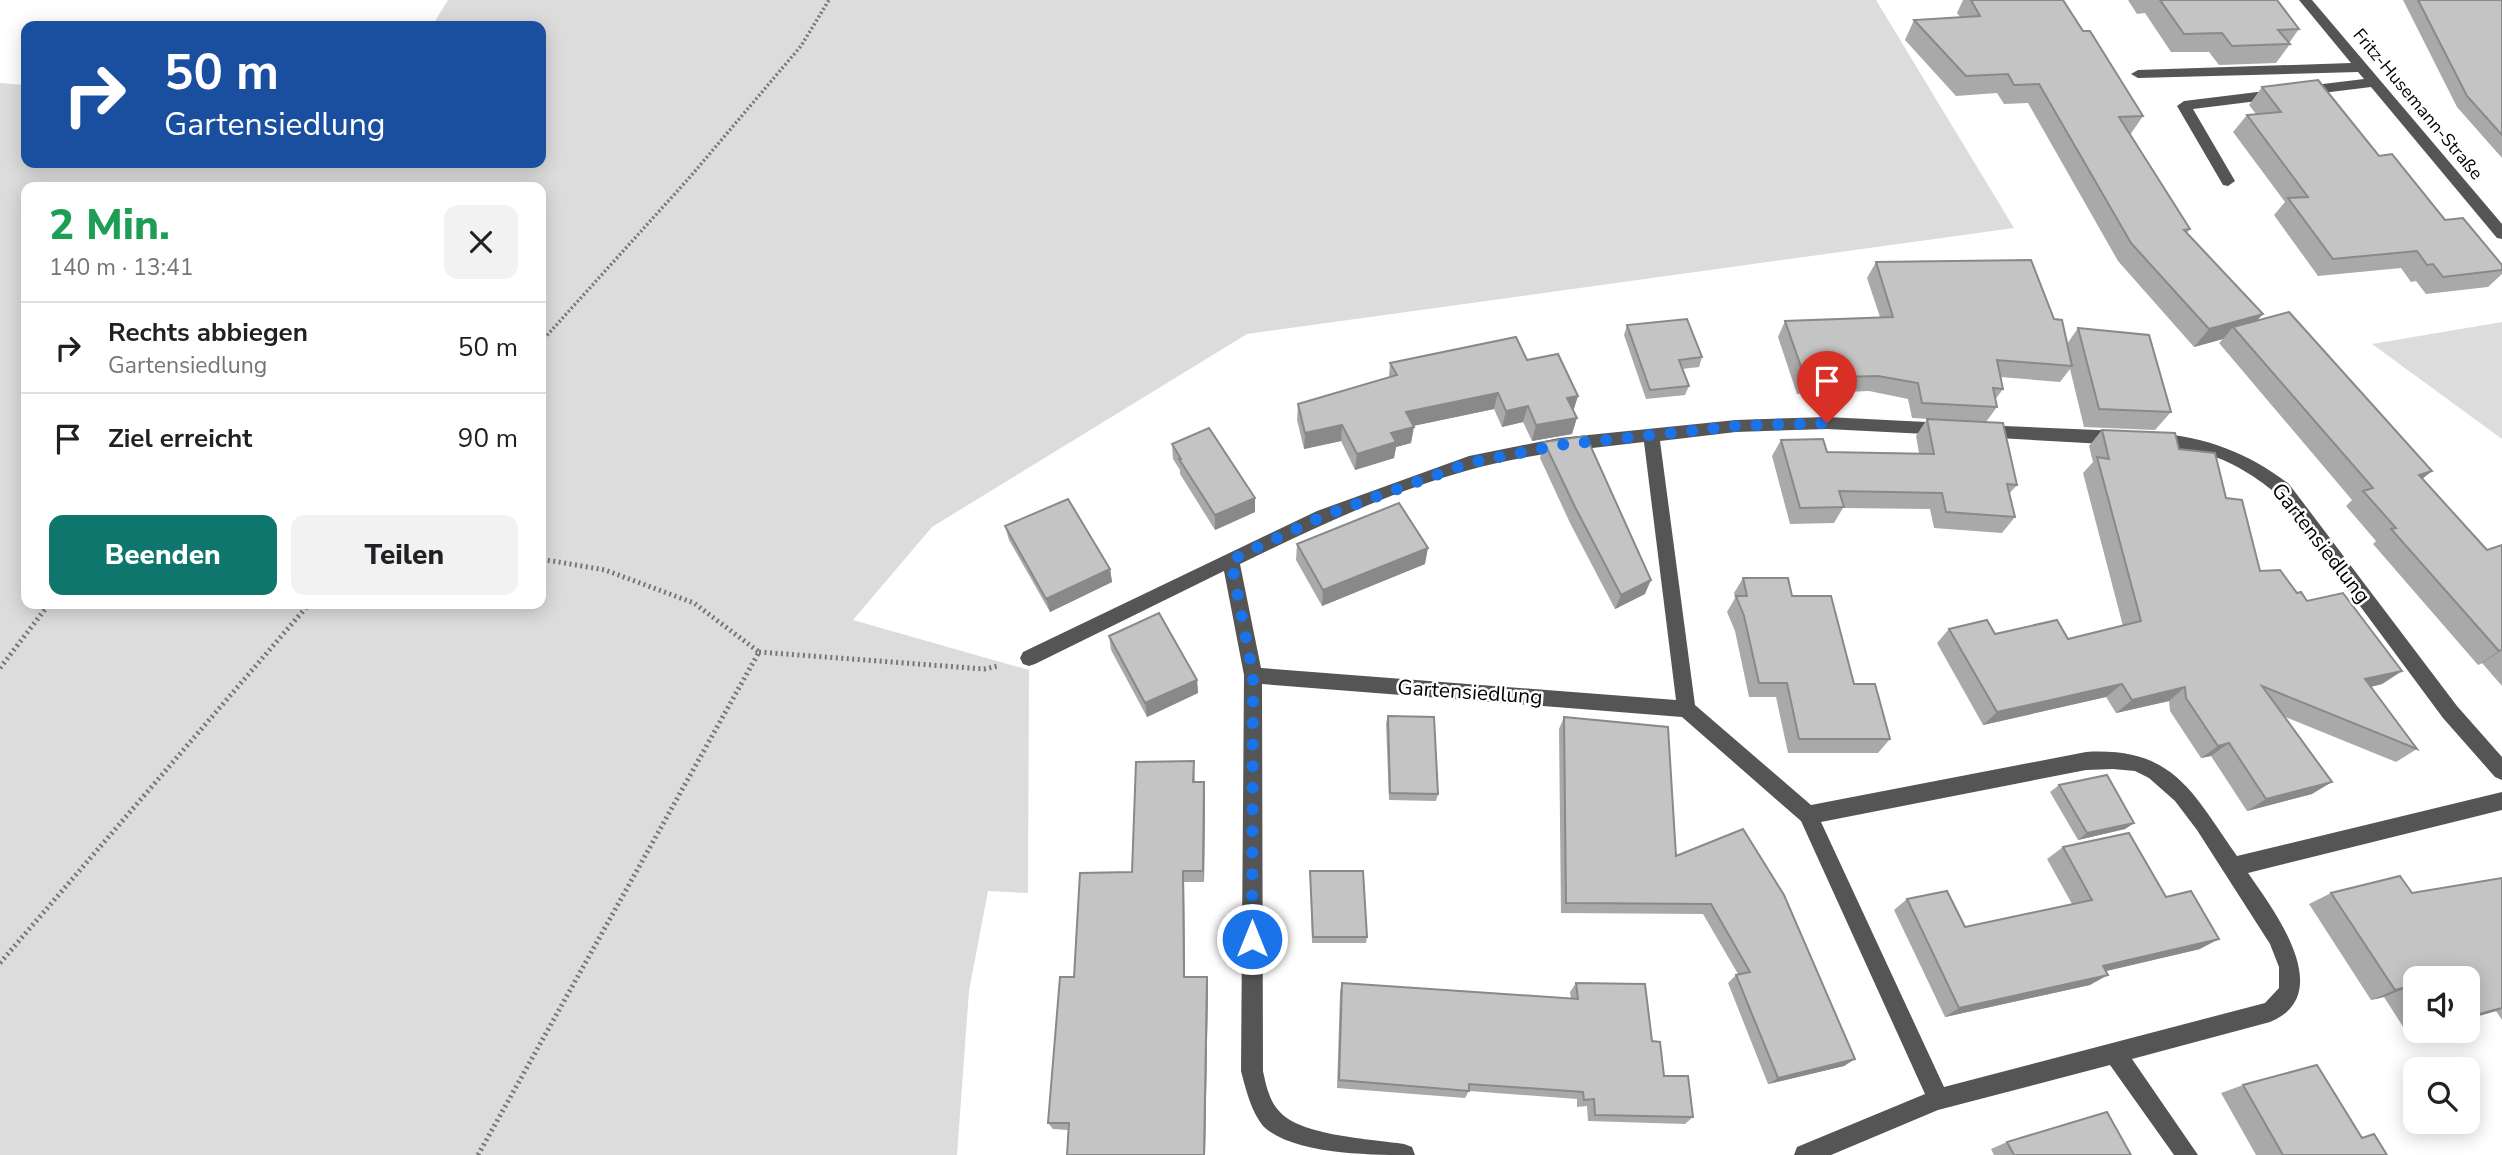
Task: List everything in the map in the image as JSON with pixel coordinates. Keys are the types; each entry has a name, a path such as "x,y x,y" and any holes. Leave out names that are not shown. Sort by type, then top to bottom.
{"street":[{"name":"Fritz-Husemann-Straße","path":"2305,0 2502,233"},
{"path":"2138,74 2361,67"},
{"path":"2228,181 2183,106 2374,82"},
{"path":"2486,214 2502,212"},
{"name":"Gartensiedlung","path":"1029,659 1323,516 1469,463 1559,445 1736,426 1827,423 2183,441 2220,449 2254,466 2283,489 2450,712 2502,771"},
{"path":"1651,435 1686,709 1808,815 1938,1099"},
{"path":"1231,560 1253,675 1252,1071 1258,1096 1274,1121 1295,1135 1404,1155"},
{"name":"Gartensiedlung","path":"1253,675 1686,709"},
{"path":"1805,1155 1938,1099 2270,1012 2285,1001 2291,982 2286,959 2275,934 2233,867 2181,794 2161,776 2138,764 2112,760 2086,761 1808,815"},
{"path":"2233,867 2449,811 2502,801"},
{"path":"2113,1051 2187,1155"}],"path":[{"path":"546,335 690,177 801,46 829,0"},
{"path":"546,560 605,570 694,603 759,652 984,669 1029,659"},
{"path":"0,668 44,609"},
{"path":"0,963 305,609"},
{"path":"478,1155 759,652"}],"shaded area":[{"path":"448,0 1876,0 2014,228 1247,334 932,527 853,620 1029,670 1028,893 988,891 969,991 957,1155 0,1155 0,83 21,85 21,168 546,168 546,21 435,21"},
{"path":"2502,322 2502,439 2372,344"}],"building":[{"path":"1971,0 2063,0 2083,31 2090,31 2143,116 2119,117 2190,229 2184,230 2263,314 2209,329 2131,243 2039,84 2014,85 2008,74 1966,76 1914,20 1980,16"},
{"path":"2160,0 2277,0 2299,29 2278,30 2290,44 2232,46 2222,33 2184,34"},
{"path":"2418,0 2502,0 2502,135 2467,96"},
{"path":"2318,80 2379,156 2392,154 2445,220 2463,218 2502,265 2502,270 2443,277 2433,264 2427,265 2417,251 2333,259 2288,198 2308,197 2247,115 2281,112 2262,87"},
{"path":"2031,260 2054,319 2062,320 2072,366 1997,360 2003,389 1993,388 1997,407 1922,403 1918,383 1878,376 1805,378 1785,321 1893,317 1876,262"},
{"path":"2289,312 2432,471 2419,475 2487,550 2502,545 2502,650 2499,651 2391,529 2396,528 2363,491 2373,488 2233,327"},
{"path":"1687,319 1702,357 1679,360 1689,386 1650,390 1627,325"},
{"path":"2078,328 2149,335 2171,412 2099,409"},
{"path":"1516,337 1527,360 1558,354 1578,396 1567,398 1577,418 1536,425 1528,406 1506,411 1498,393 1406,412 1414,427 1391,433 1396,442 1357,454 1342,425 1305,433 1298,404 1397,375 1390,363"},
{"path":"1927,419 2003,423 2017,485 2007,484 2015,517 1946,512 1942,493 1839,491 1844,507 1800,508 1781,440 1823,439 1827,452 1934,454"},
{"path":"1209,428 1255,498 1215,515 1172,444"},
{"path":"2102,430 2175,433 2179,449 2215,453 2226,498 2242,500 2260,571 2280,570 2297,593 2301,592 2307,601 2343,593 2402,671 2365,679 2417,749 2262,686 2332,782 2266,799 2229,743 2218,746 2186,698 2185,687 2132,700 2122,684 1997,712 1949,629 1987,620 1995,634 2057,620 2068,639 2141,621 2097,457 2109,459"},
{"path":"1586,436 1651,580 1621,595 1544,442"},
{"path":"1068,499 1110,569 1046,599 1005,526"},
{"path":"1399,503 1428,548 1323,590 1297,544"},
{"path":"1743,578 1788,578 1792,596 1831,596 1854,684 1875,684 1890,739 1799,739 1787,683 1759,683 1744,616 1736,596 1747,596"},
{"path":"1159,613 1197,680 1145,703 1109,636"},
{"path":"1388,716 1434,717 1438,794 1390,793"},
{"path":"1564,717 1668,727 1676,856 1743,829 1784,895 1855,1059 1778,1078 1736,975 1750,972 1711,904 1566,903"},
{"path":"1194,761 1193,782 1204,782 1203,871 1183,871 1184,977 1207,977 1204,1155 1067,1155 1069,1123 1048,1123 1060,977 1074,977 1080,873 1132,872 1136,762"},
{"path":"2107,775 2134,823 2087,833 2059,785"},
{"path":"2129,833 2166,897 2191,891 2219,939 2103,966 2108,975 1959,1008 1907,899 1947,891 1965,927 2092,900 2063,847"},
{"path":"1310,871 1363,871 1367,937 1313,937"},
{"path":"2400,876 2412,893 2502,878 2502,1008 2480,1014 2480,966 2403,966 2403,988 2395,990 2331,893"},
{"path":"1342,983 1578,999 1576,983 1645,984 1652,1041 1660,1042 1664,1076 1688,1076 1693,1117 1595,1115 1594,1099 1584,1100 1583,1092 1469,1084 1469,1091 1339,1080"},
{"path":"2317,1065 2362,1138 2374,1134 2387,1155 2283,1155 2243,1085"},
{"path":"2107,1112 2131,1155 2014,1155 2007,1142"}],"route":[{"path":"1252,939 1253,675 1231,560 1323,516 1469,463 1559,445 1736,426 1827,423"}]}
